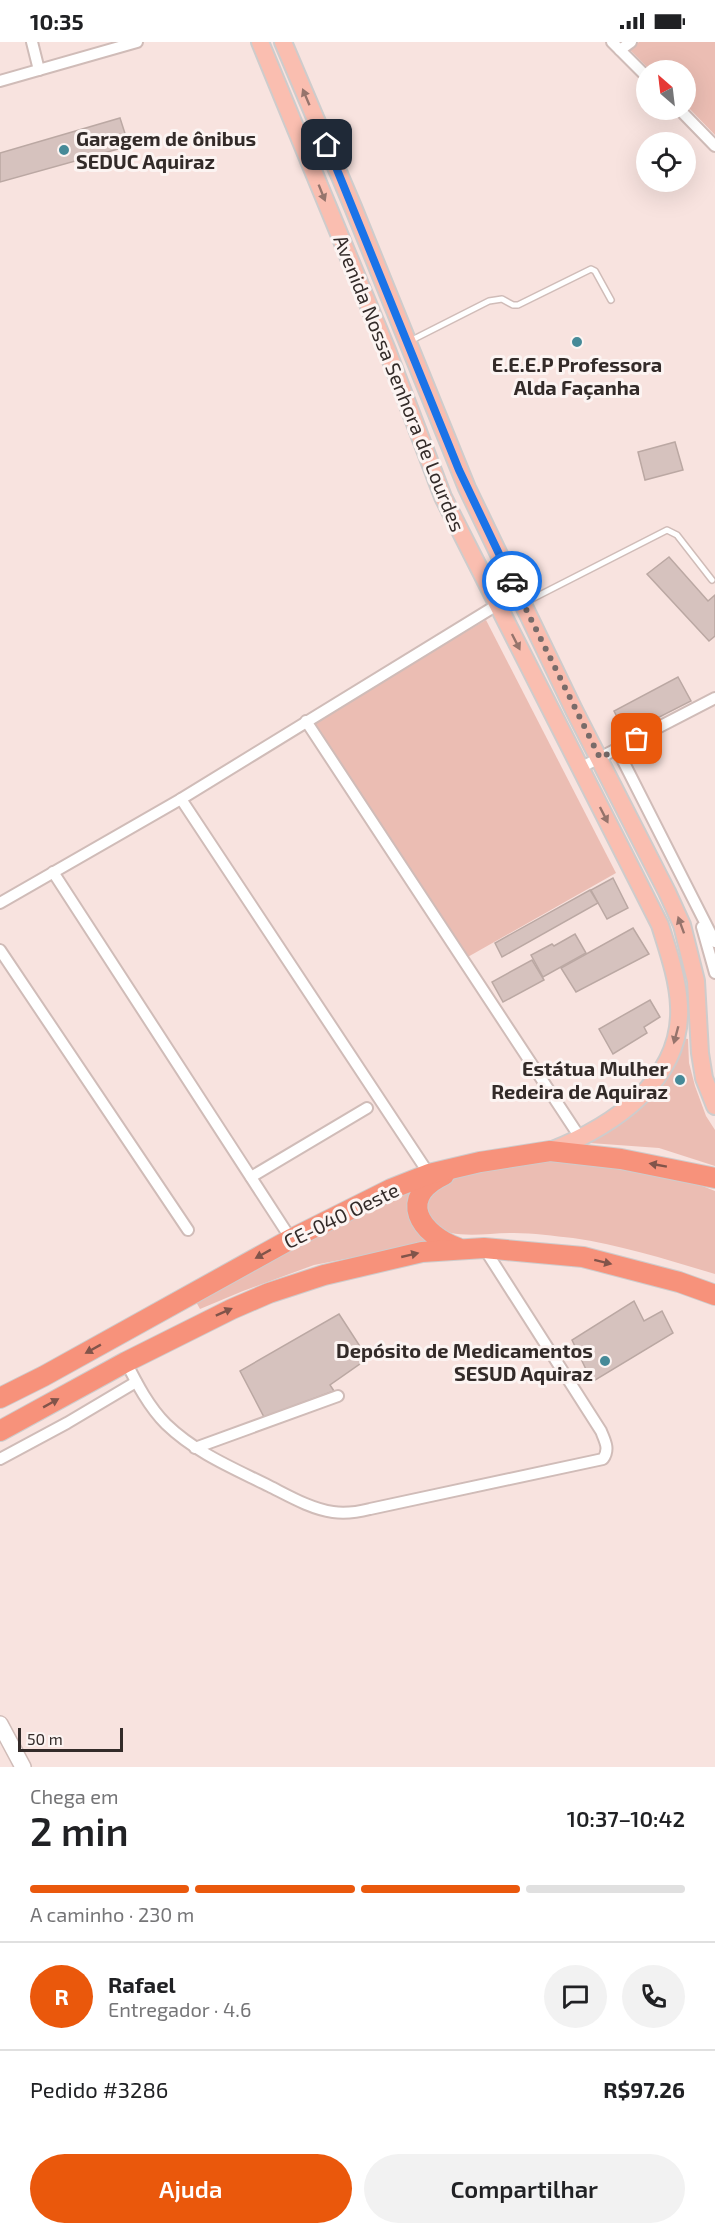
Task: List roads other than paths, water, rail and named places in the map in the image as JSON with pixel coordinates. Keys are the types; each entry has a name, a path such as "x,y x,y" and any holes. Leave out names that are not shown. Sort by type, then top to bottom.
{"highway":[{"name":"CE-040 Oeste","path":"0,1398 291,1239 391,1189 429,1174 465,1165 549,1151 621,1159 670,1167 715,1178"},
{"path":"458,1248 434,1237 427,1230 418,1212 418,1203 428,1185 465,1165"},
{"path":"0,1431 209,1319 269,1293 353,1267 422,1252 484,1248 583,1257 679,1282 715,1295"}],"main road":[{"name":"Avenida Nossa Senhora de Lourdes","path":"260,42 387,350 443,497 660,925 675,978 679,1005 678,1028 671,1051 658,1075 640,1097 622,1113 581,1139 549,1151"},
{"name":"Avenida Nossa Senhora de Lourdes","path":"283,42 467,488 682,925 696,981 700,1053 704,1078 715,1106"}],"street":[{"path":"32,42 39,70"},
{"path":"0,81 137,42"},
{"path":"616,46 631,42"},
{"path":"616,46 636,66"},
{"path":"690,120 715,146"},
{"path":"0,903 181,799 497,605"},
{"path":"580,768 715,698"},
{"path":"306,721 581,1139"},
{"path":"617,749 715,942"},
{"path":"181,799 429,1174"},
{"path":"52,872 291,1239"},
{"path":"700,915 715,973"},
{"path":"0,950 188,1230"},
{"path":"251,1177 367,1108"},
{"path":"126,1362 136,1382 166,1424 195,1448 222,1464 315,1507 332,1512 350,1513 603,1459 607,1454 607,1448 601,1431 484,1248"},
{"path":"0,1459 136,1382"},
{"path":"195,1448 338,1396"},
{"path":"0,1724 23,1767"}],"lane":[{"path":"407,342 489,301 502,299 513,306 518,305 591,269 595,271 611,300"},
{"path":"522,603 667,530 677,535 712,580"}],"place":[{"name":"Garagem de ônibus SEDUC Aquiraz","path":"64,150"},
{"name":"E.E.E.P Professora Alda Façanha","path":"577,342"},
{"name":"Estátua Mulher Redeira de Aquiraz","path":"680,1080"},
{"name":"Depósito de Medicamentos SESUD Aquiraz","path":"605,1361"}]}
